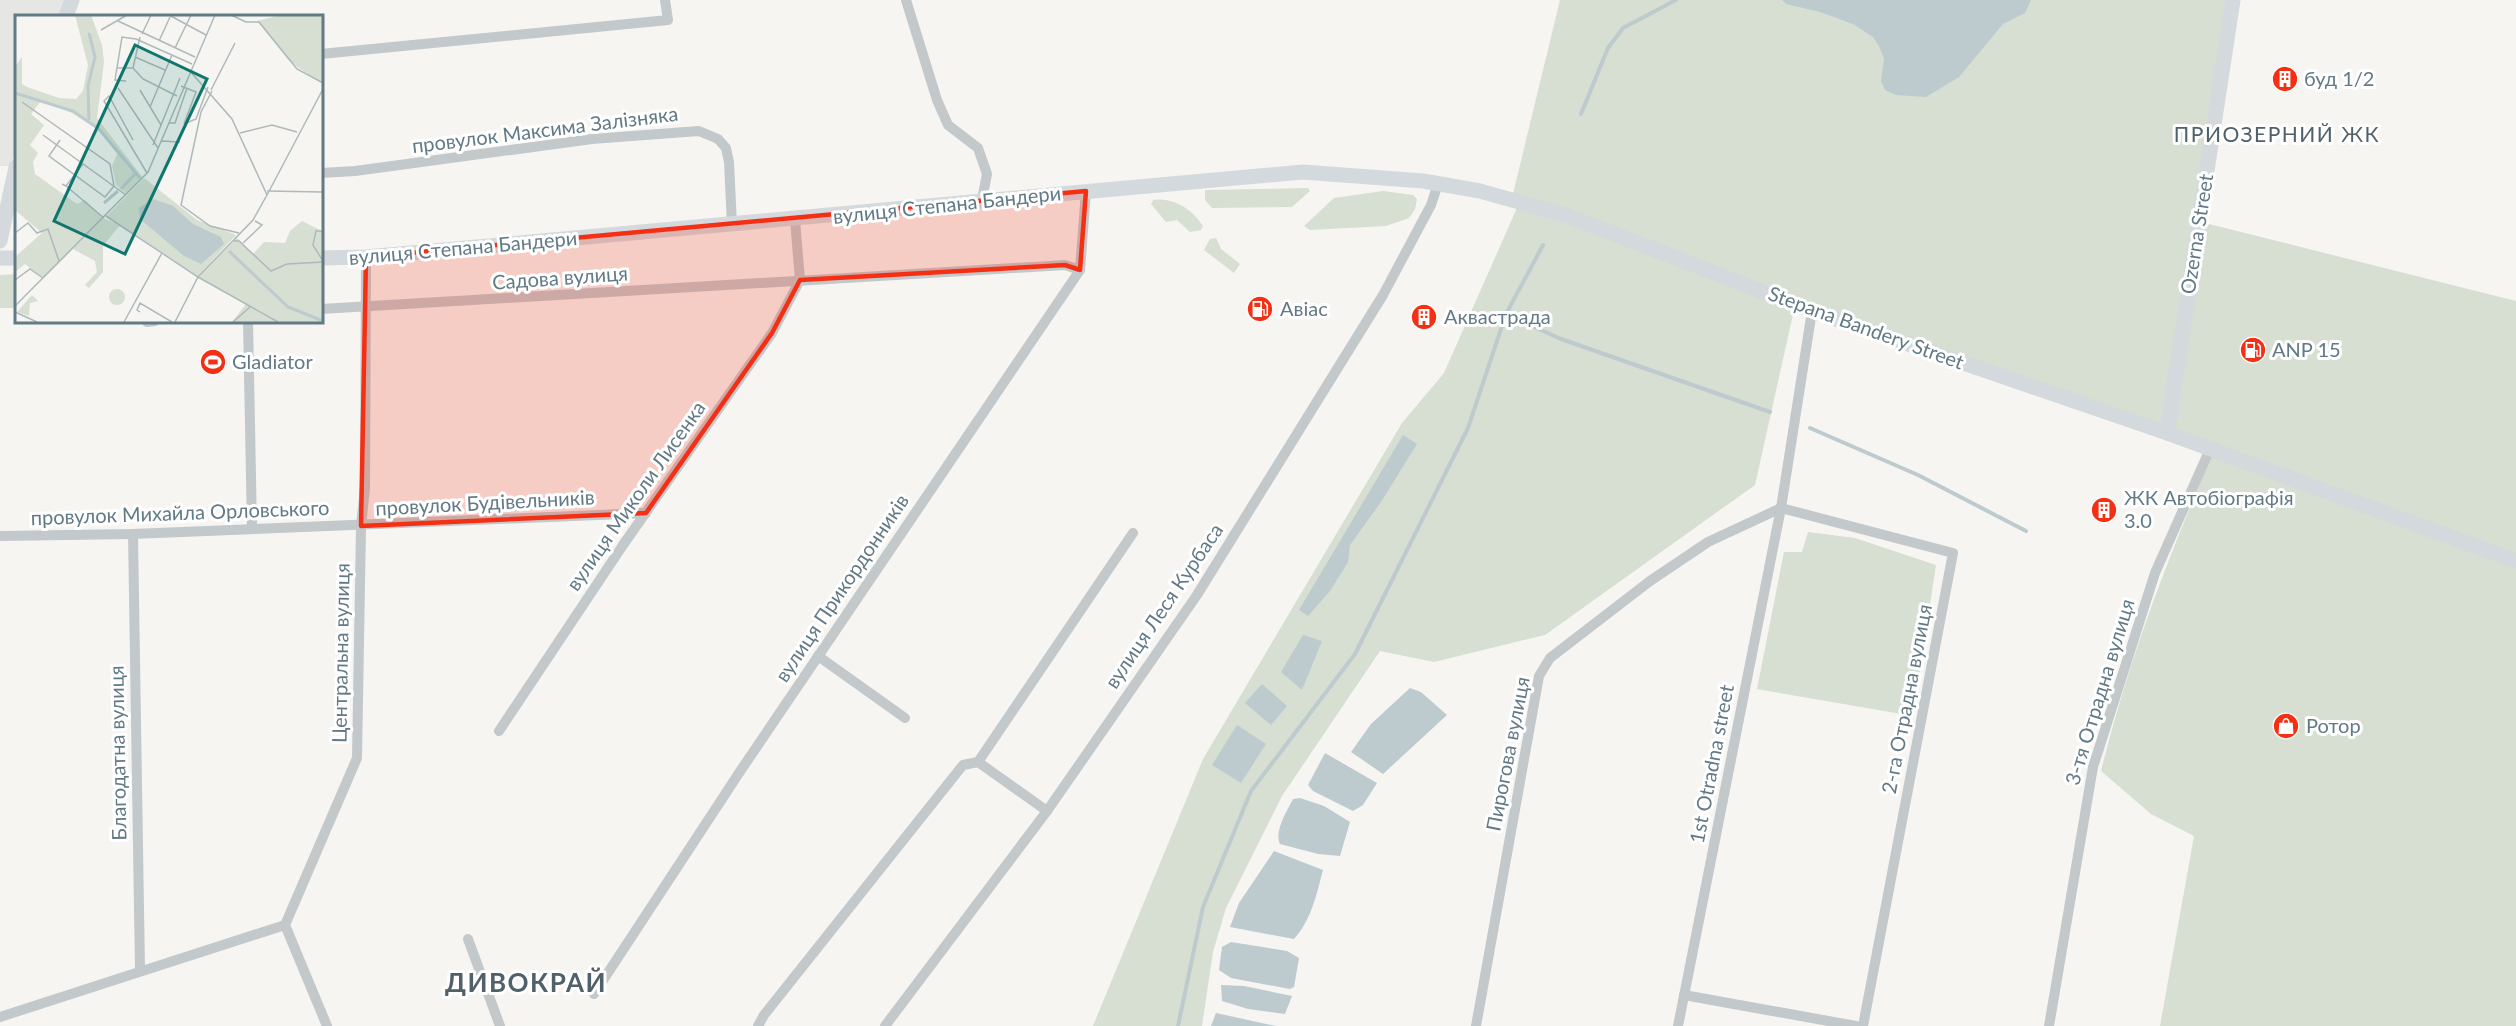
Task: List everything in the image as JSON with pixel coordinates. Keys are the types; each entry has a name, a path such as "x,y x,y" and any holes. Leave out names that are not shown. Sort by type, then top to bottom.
{"main road":[{"path":"66,15 72,0"},
{"name":"Ozerna Street","path":"2167,433 2233,0"},
{"path":"0,241 15,172"},
{"name":"вулиця Степана Бандери","path":"322,258 366,257 795,220 982,200 1304,172 1438,184"},
{"name":"Stepana Bandery Street","path":"1438,184 1480,191 1568,216 1812,310 2167,433"},
{"path":"2167,433 2516,561"}],"street":[{"path":"322,54 668,20 665,0"},
{"path":"906,0 936,100 948,125 978,148 987,174 982,200"},
{"name":"провулок Максима Залізняка","path":"322,173 355,171 592,139 699,131 718,139 726,148 729,162 732,225"},
{"name":"вулиця Леся Курбаса","path":"885,1026 1047,811 1197,595 1383,295 1431,205 1438,184"},
{"name":"вулиця Прикордонників","path":"594,994 818,656 1080,270 1086,191"},
{"path":"795,220 800,280"},
{"name":"Центральна вулиця","path":"285,925 357,758 361,526 365,488 366,257"},
{"name":"Садова вулиця","path":"322,309 1065,265 1080,270"},
{"name":"вулиця Миколи Лисенка","path":"499,731 646,513 772,333 800,280"},
{"name":"1st Otradna street","path":"1678,1026 1781,508 1812,310"},
{"path":"248,322 252,529"},
{"name":"3-тя Отрадна вулиця","path":"2049,1026 2093,767 2155,573 2210,449"},
{"name":"Пирогова вулиця","path":"1476,1026 1539,676 1550,658 1650,581 1708,542 1781,508"},
{"name":"2-га Отрадна вулиця","path":"1781,508 1953,553 1863,1026"},
{"name":"провулок Будівельників","path":"361,526 646,513"},
{"name":"провулок Михайла Орловського","path":"0,536 361,526"},
{"path":"758,1026 963,765 978,762 1133,532"},
{"name":"Благодатна вулиця","path":"133,534 140,971"},
{"path":"818,656 905,718"},
{"path":"978,762 1047,811"},
{"path":"0,1017 285,925 327,1026"},
{"path":"468,939 500,1026"},
{"path":"1683,995 1856,1026"}],"highlighted area":[{"path":"1086,191 1080,270 1065,265 800,280 772,333 646,513 361,526 366,257"}],"shaded area":[{"path":"0,0 67,0 60,15 15,15 15,151 11,166 0,166"},
{"path":"1560,0 2227,0 2162,425 1814,305 1513,194"},
{"path":"1782,0 2031,0 2025,13 2003,24 1959,77 1926,97 1896,95 1885,90 1881,81 1884,59 1873,37 1853,24 1820,12 1786,4"},
{"path":"1308,188 1310,191 1292,207 1212,208 1205,200 1205,190"},
{"path":"1383,191 1413,195 1417,199 1415,209 1409,218 1386,226 1310,230 1304,226 1334,198"},
{"path":"1153,200 1175,202 1188,210 1203,226 1201,230 1190,232 1177,220 1166,222 1151,204"},
{"path":"1517,208 1566,222 1794,310 1755,485 1545,635 1434,662 1380,651 1282,796 1226,908 1213,952 1202,1026 1093,1026 1203,759 1402,423 1444,373"},
{"path":"2205,223 2516,301 2516,555 2173,429"},
{"path":"1216,238 1221,249 1240,264 1234,273 1204,250 1210,239"},
{"path":"15,274 15,308 0,308 0,275"},
{"path":"1403,435 1417,444 1381,502 1350,545 1348,562 1330,591 1308,616 1299,610"},
{"path":"2212,456 2516,568 2516,1026 2160,1026 2194,836 2151,814 2101,771 2123,690 2150,611 2179,533"},
{"path":"1808,532 1855,538 1936,565 1913,716 1757,689 1784,552 1802,552"},
{"path":"1303,635 1322,641 1302,690 1281,672"},
{"path":"1262,684 1287,706 1271,725 1245,703"},
{"path":"1410,688 1421,692 1447,715 1383,774 1351,752 1371,724"},
{"path":"1237,725 1266,744 1241,783 1212,765"},
{"path":"1325,753 1377,783 1363,805 1353,811 1313,791 1308,785"},
{"path":"1300,798 1324,806 1350,822 1340,856 1318,854 1280,844 1279,833 1282,821 1293,799"},
{"path":"1274,851 1323,870 1309,915 1294,939 1230,927 1239,903"},
{"path":"1231,942 1287,951 1299,958 1294,987 1290,989 1231,978 1219,970 1222,947"},
{"path":"1221,985 1244,986 1292,996 1285,1014 1248,1009 1222,1001"},
{"path":"1216,1013 1276,1026 1211,1026"}],"waterway":[{"path":"1581,114 1608,48 1623,28 1676,0"},
{"path":"1178,1026 1203,907 1251,791 1355,654 1468,428 1506,314 1543,245"},
{"path":"1506,314 1561,339 1770,412"},
{"path":"1810,428 1918,475 2026,531"}],"place":[{"name":"буд 1/2","path":"2285,79"},
{"name":"Авіас","path":"1260,309"},
{"name":"Аквастрада","path":"1424,317"},
{"name":"ANP 15","path":"2253,350"},
{"name":"Gladiator","path":"213,362"},
{"name":"ЖК Автобіографія 3.0","path":"2104,510"},
{"name":"Ротор","path":"2286,726"}],"district":[{"name":"ПРИОЗЕРНИЙ ЖК","path":"2277,135"},
{"name":"ДИВОКРАЙ","path":"526,983"}]}
